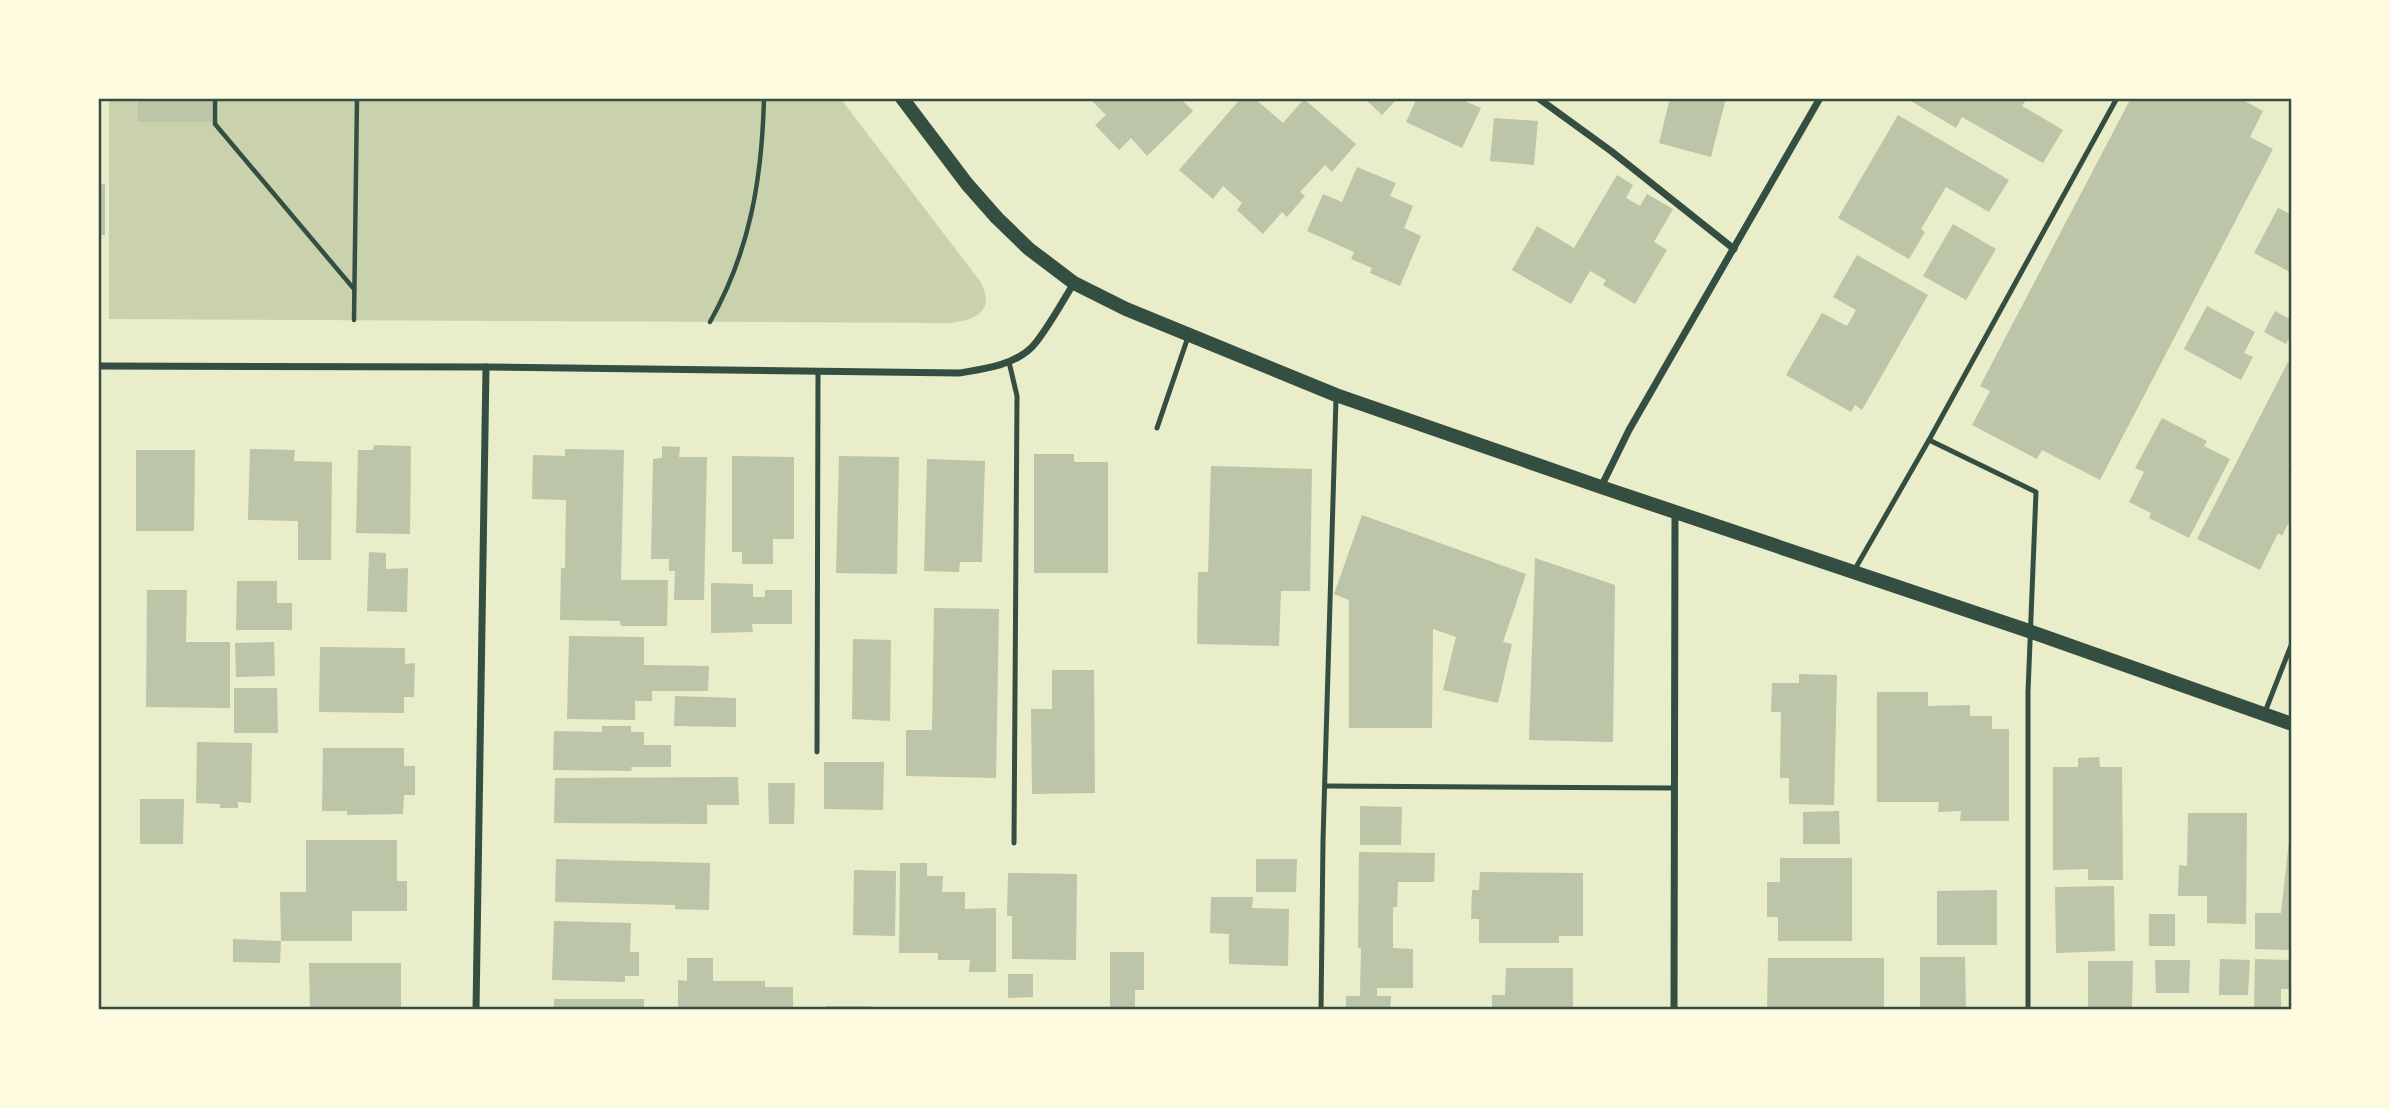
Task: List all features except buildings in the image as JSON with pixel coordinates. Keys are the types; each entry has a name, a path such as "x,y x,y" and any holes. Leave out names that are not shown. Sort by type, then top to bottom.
{"main road":[{"path":"902,98 967,184 1028,249 1074,283 1126,309 1336,395 2029,631 2292,724"}],"street":[{"path":"1538,98 1611,151 1734,249"},
{"path":"1601,487 1629,430 1820,98"},
{"path":"98,366 486,367 959,373 1009,362 1032,348 1074,283"},
{"path":"476,1010 486,367"},
{"path":"1674,1010 1675,512"}],"lane":[{"path":"1853,572 1929,440 2117,98"},
{"path":"1157,428 1188,334"},
{"path":"1009,362 1017,396 1014,843"},
{"path":"817,752 818,373"},
{"path":"1321,1010 1336,395"},
{"path":"1929,440 2036,492 2029,631 2028,1010"},
{"path":"2264,715 2292,643"},
{"path":"1325,786 1675,788"}],"path":[{"path":"215,98 215,124 354,289"},
{"path":"354,320 357,98"},
{"path":"710,322 729,285 747,236 760,158 764,98"}],"green space":[{"path":"109,98 840,98 980,281 986,299 985,306 976,316 950,323 109,319"}]}
